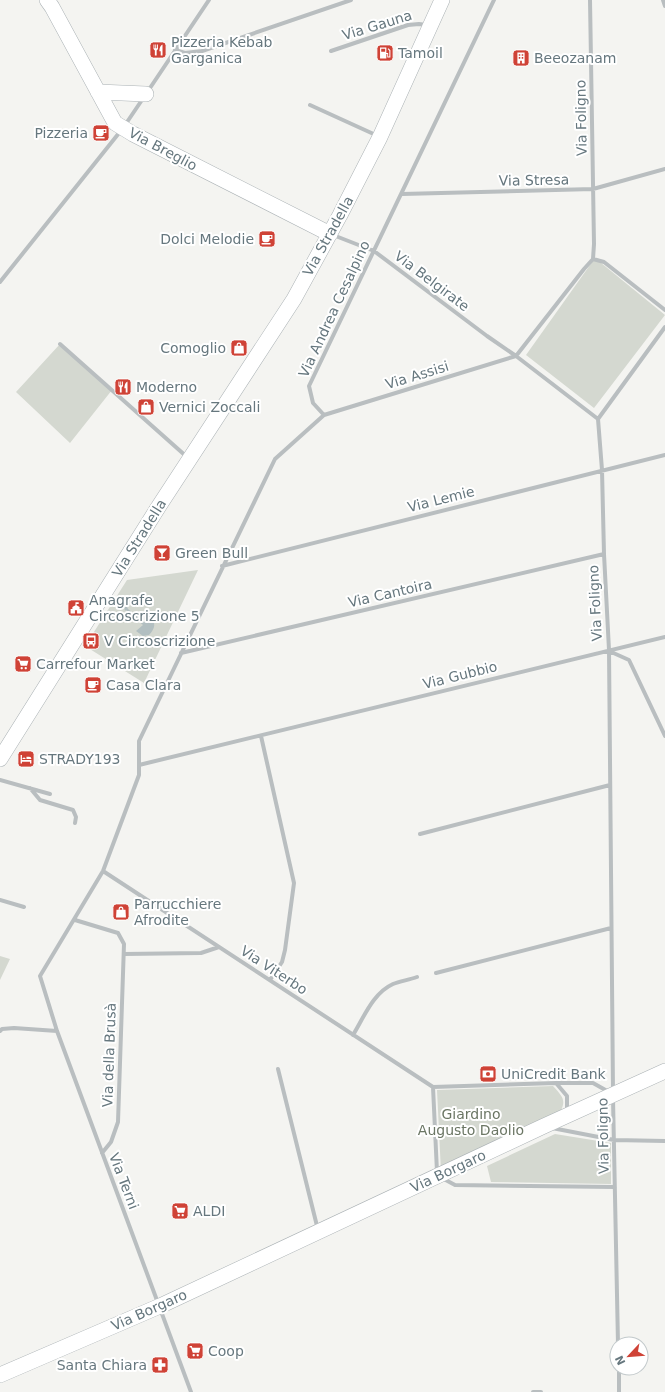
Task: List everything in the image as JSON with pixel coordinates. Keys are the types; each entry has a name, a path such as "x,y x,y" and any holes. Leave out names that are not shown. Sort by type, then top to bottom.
{"street":[{"path":"0,282 123,128 209,0"},
{"path":"175,50 185,52 202,51 351,0"},
{"name":"Via Stradella","path":"0,759 189,459 294,298 330,234 380,137 442,0"},
{"name":"Via Andrea Cesalpino","path":"324,415 313,403 309,386 494,0"},
{"name":"Via Foligno","path":"590,0 593,259"},
{"path":"663,0 665,6"},
{"name":"Via Breglio","path":"50,2 115,123 330,234"},
{"name":"Via Gauna","path":"330,51 408,25 418,24 429,26"},
{"path":"98,92 146,94"},
{"path":"310,105 380,137"},
{"name":"Via Stresa","path":"402,194 593,189 665,170"},
{"name":"Via Belgirate","path":"330,234 374,251 598,419"},
{"path":"516,356 593,259 604,262 665,310"},
{"path":"598,419 665,327"},
{"path":"60,344 189,459"},
{"name":"Via Assisi","path":"324,415 516,356"},
{"path":"75,920 103,871 139,775 139,740 222,566 275,459 324,415"},
{"name":"Via Foligno","path":"598,419 602,470 604,554 609,650 613,1094 618,1336"},
{"name":"Via Lemie","path":"222,566 665,455"},
{"name":"Via Cantoira","path":"181,653 604,554"},
{"name":"Via Gubbio","path":"139,765 665,637"},
{"path":"609,650 629,660 665,736"},
{"path":"261,736 294,883 285,950 282,962 270,980"},
{"path":"0,780 50,794"},
{"path":"420,834 610,785"},
{"path":"30,788 40,800 73,810 76,817 75,823"},
{"name":"Via Viterbo","path":"103,871 433,1087"},
{"path":"0,900 24,908"},
{"name":"Via della Brusà","path":"75,920 118,933 124,944 118,1122 111,1142 102,1153"},
{"name":"Via Terni","path":"75,920 40,976 57,1031 191,1392"},
{"path":"436,973 611,928"},
{"path":"124,954 201,953 219,947"},
{"path":"354,1035 376,997 382,991 393,984 417,977"},
{"path":"0,1031 2,1029 14,1028 57,1031"},
{"path":"278,1069 318,1232"},
{"name":"Via Borgaro","path":"0,1375 160,1306 665,1071"},
{"path":"556,1083 567,1096 568,1107 566,1116"},
{"path":"613,1094 593,1083 433,1087 438,1176 455,1185 615,1188"},
{"path":"544,1126 614,1140 665,1141"},
{"path":"619,1376 619,1392"},
{"path":"532,1392 541,1392"}],"green space":[{"path":"595,258 665,315 594,408 526,355"},
{"path":"60,344 112,390 70,443 16,392"},
{"path":"198,570 144,683 85,646 127,580"},
{"path":"0,956 10,959 0,980"},
{"name":"Giardino Augusto Daolio","path":"553,1086 563,1100 563,1107 558,1116 441,1172 437,1090"},
{"path":"555,1134 611,1143 611,1184 491,1182 487,1166"}],"shaded area":[{"path":"124,607 127,607 144,622 149,615 152,618 154,625 153,630 149,635 143,636 136,631 143,625 126,610 125,611"}],"place":[{"name":"Pizzeria Kebab Garganica","path":"158,50"},
{"name":"Tamoil","path":"385,53"},
{"name":"Beeozanam","path":"521,58"},
{"name":"Pizzeria","path":"101,133"},
{"name":"Dolci Melodie","path":"267,239"},
{"name":"Comoglio","path":"239,348"},
{"name":"Moderno","path":"123,387"},
{"name":"Vernici Zoccali","path":"146,407"},
{"name":"Green Bull","path":"162,553"},
{"name":"Anagrafe Circoscrizione 5","path":"76,608"},
{"name":"V Circoscrizione","path":"91,641"},
{"name":"Carrefour Market","path":"23,664"},
{"name":"Casa Clara","path":"93,685"},
{"name":"STRADY193","path":"26,759"},
{"name":"Parrucchiere Afrodite","path":"121,912"},
{"name":"UniCredit Bank","path":"488,1074"},
{"name":"ALDI","path":"180,1211"},
{"name":"Coop","path":"195,1351"},
{"name":"Santa Chiara","path":"160,1365"}]}
